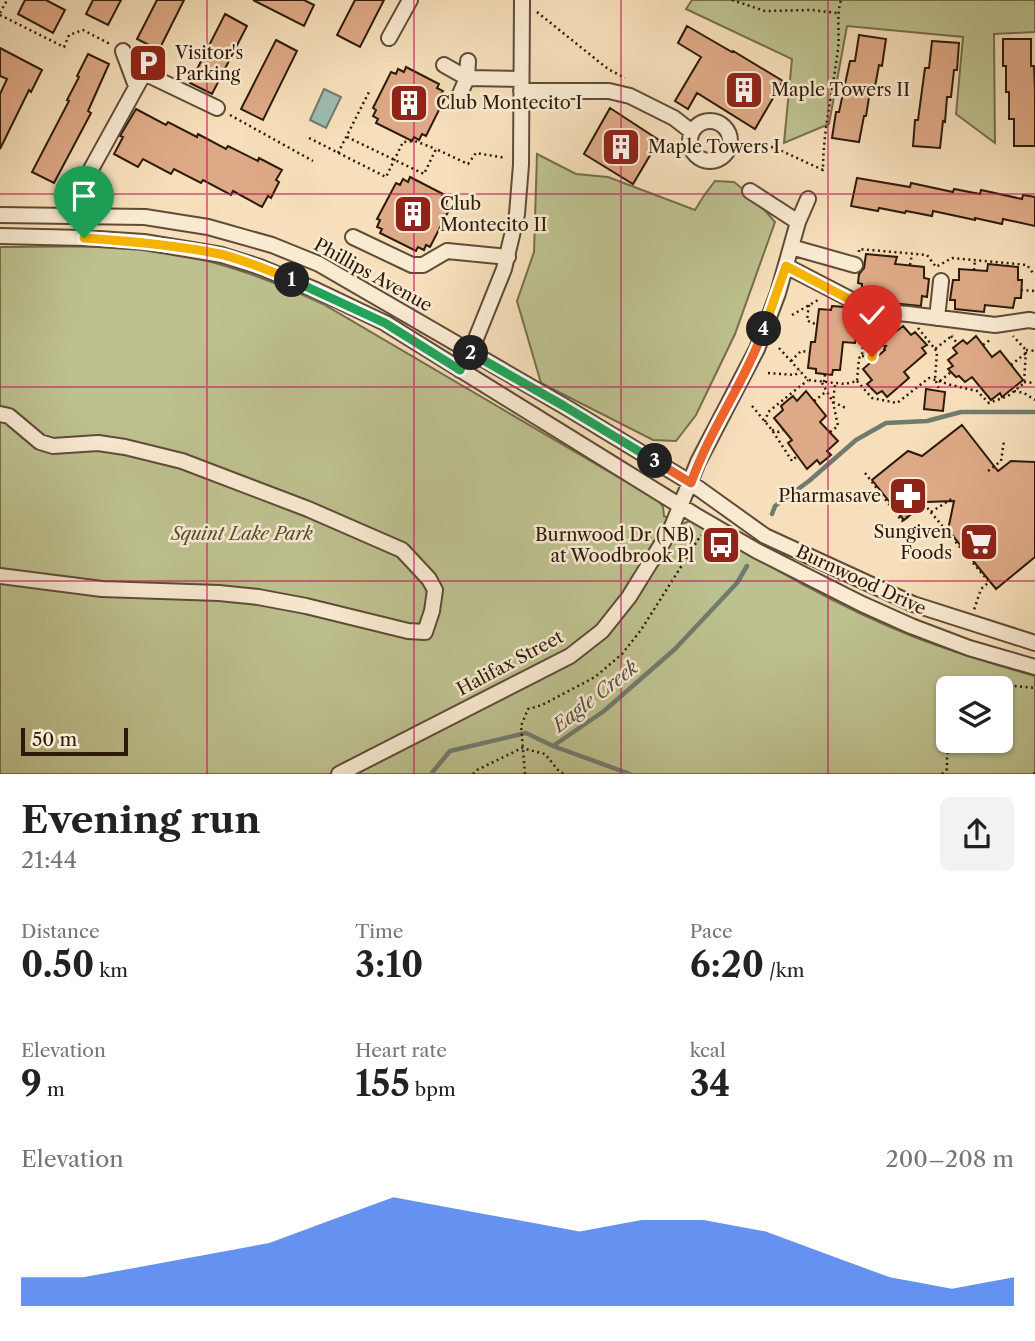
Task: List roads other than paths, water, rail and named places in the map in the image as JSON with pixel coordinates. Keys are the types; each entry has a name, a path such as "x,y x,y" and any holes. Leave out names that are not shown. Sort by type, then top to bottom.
{"street":[{"path":"389,38 410,0"},
{"path":"460,370 495,294 508,257 517,214 521,165 522,0"},
{"path":"123,51 136,86"},
{"path":"460,94 467,78 468,61"},
{"path":"444,65 467,78 609,91 630,96 674,118 692,132"},
{"path":"84,238 84,182 144,72 217,108"},
{"path":"719,122 730,137 728,150 719,159 701,159 692,150 692,132 701,123 719,122"},
{"path":"750,191 798,222"},
{"name":"Halifax Street","path":"339,774 570,656 601,631 629,597 671,528 698,462 757,349 808,199"},
{"name":"Phillips Avenue","path":"0,215 145,217 208,227 272,245 319,264 691,483"},
{"name":"Phillips Avenue","path":"0,236 84,238 156,244 222,255 260,267 385,323 681,505"},
{"path":"353,237 412,264 423,264 447,251 508,257"},
{"path":"791,247 857,262"},
{"path":"786,266 872,310 1003,325 1035,320"},
{"path":"937,318 941,281"},
{"path":"0,414 9,416 40,442 53,446 98,443 182,461 308,509 402,550 429,579 435,590 425,632 408,631 258,597 102,589 0,576"},
{"name":"Burnwood Drive","path":"691,483 765,536 859,580 912,604 1035,643"},
{"name":"Burnwood Drive","path":"681,505 757,551 862,604 969,648 1035,667"}],"water":[{"path":"324,89 341,97 326,128 310,120"}],"waterway":[{"name":"Eagle Creek","path":"772,514 775,506 856,440 886,423 927,421 961,412 1035,412"},
{"name":"Eagle Creek","path":"553,746 604,711 675,649 737,583 747,566"},
{"name":"Eagle Creek","path":"431,774 450,751 526,733 553,746 630,774"}],"place":[{"name":"Visitor's Parking","path":"148,63"},
{"name":"Maple Towers II","path":"744,90"},
{"name":"Club Montecito I","path":"409,103"},
{"name":"Maple Towers I","path":"621,147"},
{"name":"Club Montecito II","path":"413,214"},
{"name":"Pharmasave","path":"908,496"},
{"name":"Sungiven Foods","path":"979,542"},
{"name":"Burnwood Dr (NB) at Woodbrook Pl","path":"721,545"}],"park label":[{"name":"Squint Lake Park","path":"242,534"}]}
